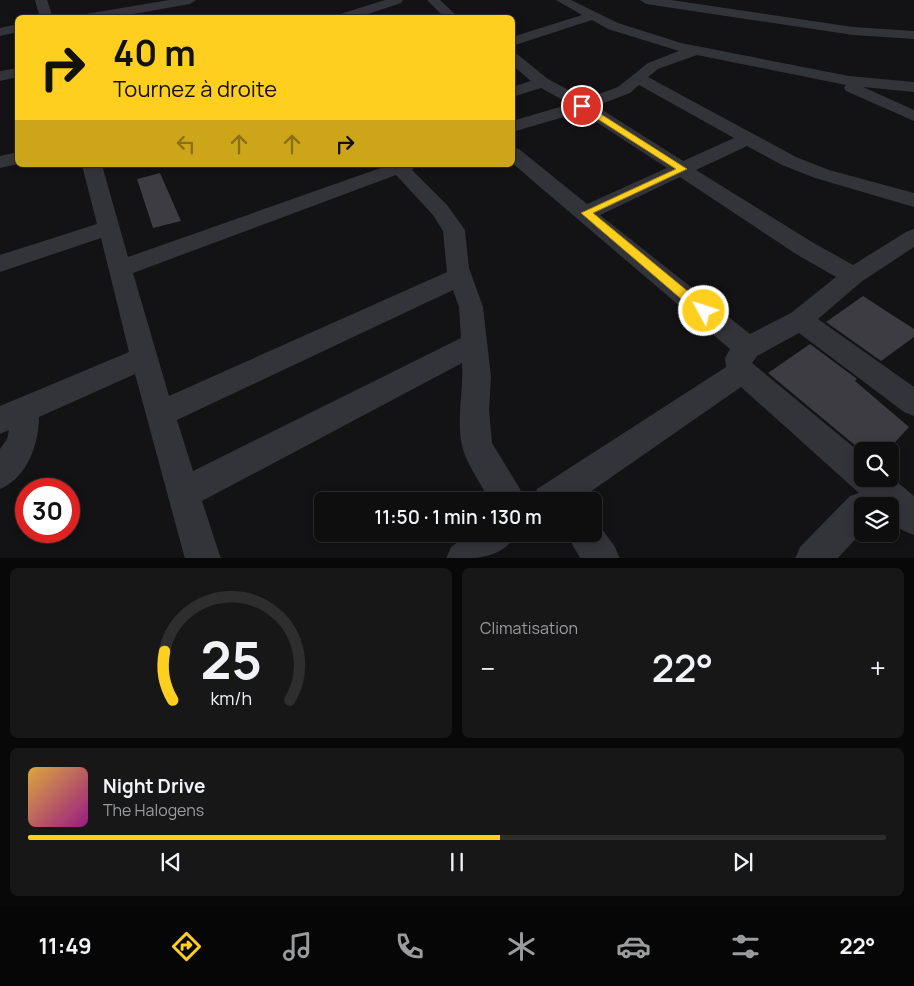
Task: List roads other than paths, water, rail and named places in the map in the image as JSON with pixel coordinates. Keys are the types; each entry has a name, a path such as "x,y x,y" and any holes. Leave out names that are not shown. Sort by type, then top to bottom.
{"street":[{"path":"41,0 46,15"},
{"path":"103,15 190,0"},
{"path":"351,15 397,0"},
{"path":"432,0 450,15"},
{"path":"562,0 592,16 637,35 694,51 865,84 914,87"},
{"path":"646,0 853,31 914,36"},
{"path":"114,13 154,15"},
{"path":"515,41 592,16"},
{"path":"0,32 15,29"},
{"path":"515,126 582,106 624,90 653,66 694,51"},
{"path":"515,60 542,82 683,169 804,248 853,276"},
{"path":"0,76 15,73"},
{"path":"638,78 789,161 814,171 914,200"},
{"path":"832,78 914,116"},
{"path":"515,91 542,82"},
{"path":"586,213 749,138"},
{"path":"515,155 586,213 745,360 868,492 914,518"},
{"path":"0,162 15,159"},
{"path":"92,167 107,228 202,558"},
{"path":"120,269 400,167"},
{"path":"404,167 440,210 454,230 457,268 471,307 477,377 474,410 477,446 503,492"},
{"path":"0,264 107,228"},
{"path":"567,492 800,320 853,276 908,249"},
{"path":"160,414 460,276"},
{"path":"800,320 914,403"},
{"path":"184,493 474,344"},
{"path":"0,473 24,438 12,415 144,358"},
{"path":"812,558 868,492"},
{"path":"463,558 487,542"},
{"path":"591,542 603,558"}]}
